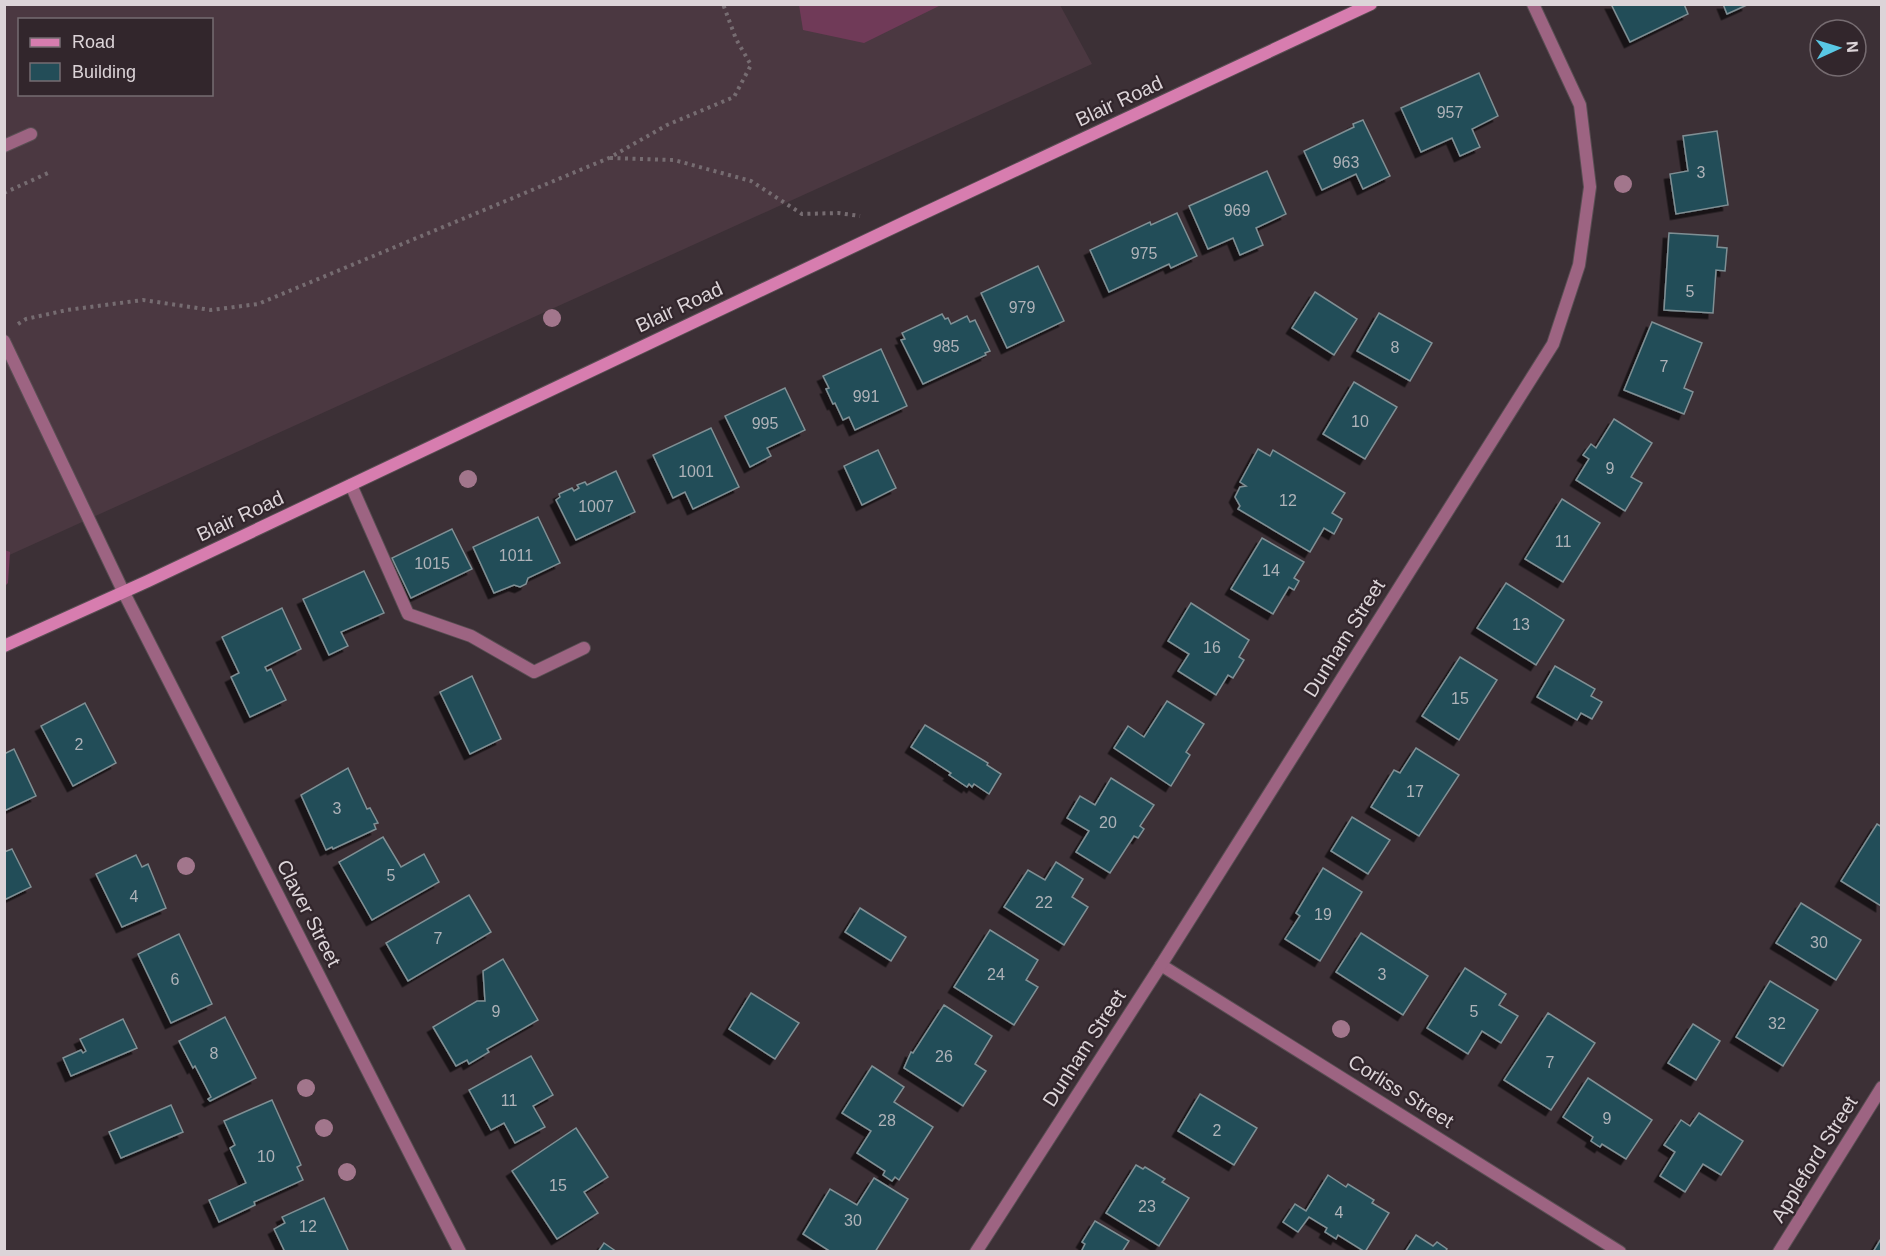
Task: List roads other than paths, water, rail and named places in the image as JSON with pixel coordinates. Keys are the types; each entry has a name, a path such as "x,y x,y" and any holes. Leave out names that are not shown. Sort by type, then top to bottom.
{"main road":[{"name":"Blair Road","path":"4,646 124,593 915,217 1371,4"}],"street":[{"name":"Dunham Street","path":"976,1251 1161,965 1553,344 1579,265 1590,187 1580,105 1533,4"},
{"path":"4,146 31,134"},
{"name":"Claver Street","path":"4,341 124,593 460,1251"},
{"path":"351,485 408,614 471,636 534,672 585,648"},
{"name":"Corliss Street","path":"1161,965 1620,1251"},
{"name":"Appleford Street","path":"1779,1251 1881,1087"}]}
